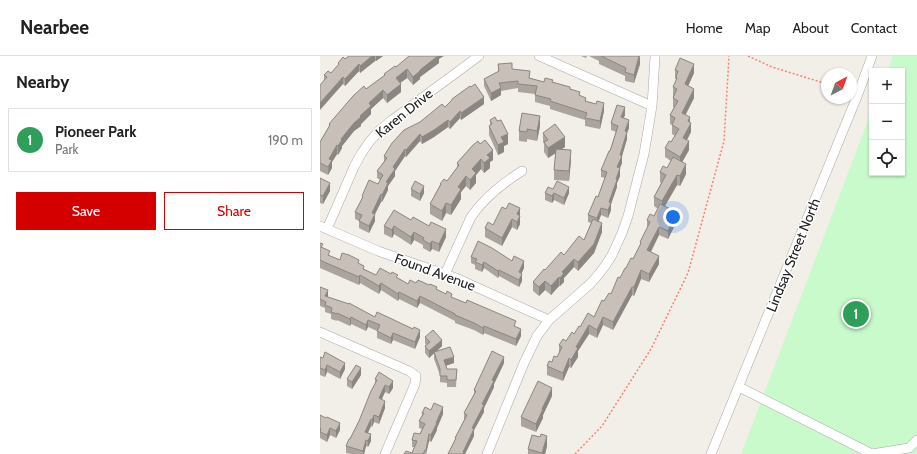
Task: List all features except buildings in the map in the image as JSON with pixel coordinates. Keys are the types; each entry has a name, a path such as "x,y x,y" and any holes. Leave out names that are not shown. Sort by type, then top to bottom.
{"street":[{"name":"Karen Drive","path":"324,227 354,167 370,141 392,120 479,56"},
{"path":"539,56 652,106"},
{"name":"Lindsay Street North","path":"711,454 872,56"},
{"path":"487,454 524,363 537,336 549,320 590,284 606,266 622,233 644,154 652,106 655,57"},
{"path":"445,274 471,217 477,208 508,180 522,171"},
{"name":"Found Avenue","path":"324,227 378,251 445,274 549,320"},
{"path":"320,332 409,371 416,376 385,454"},
{"path":"739,387 872,454 909,448 917,440"}],"path":[{"path":"575,454 602,426 651,349 688,273 724,141 729,56"},
{"path":"748,56 772,67 821,82"}],"green space":[{"path":"893,56 917,56 917,454 741,454 869,118 869,176 905,176 905,68 888,68"}],"place":[{"name":"Pioneer Park","path":"856,314"}]}
